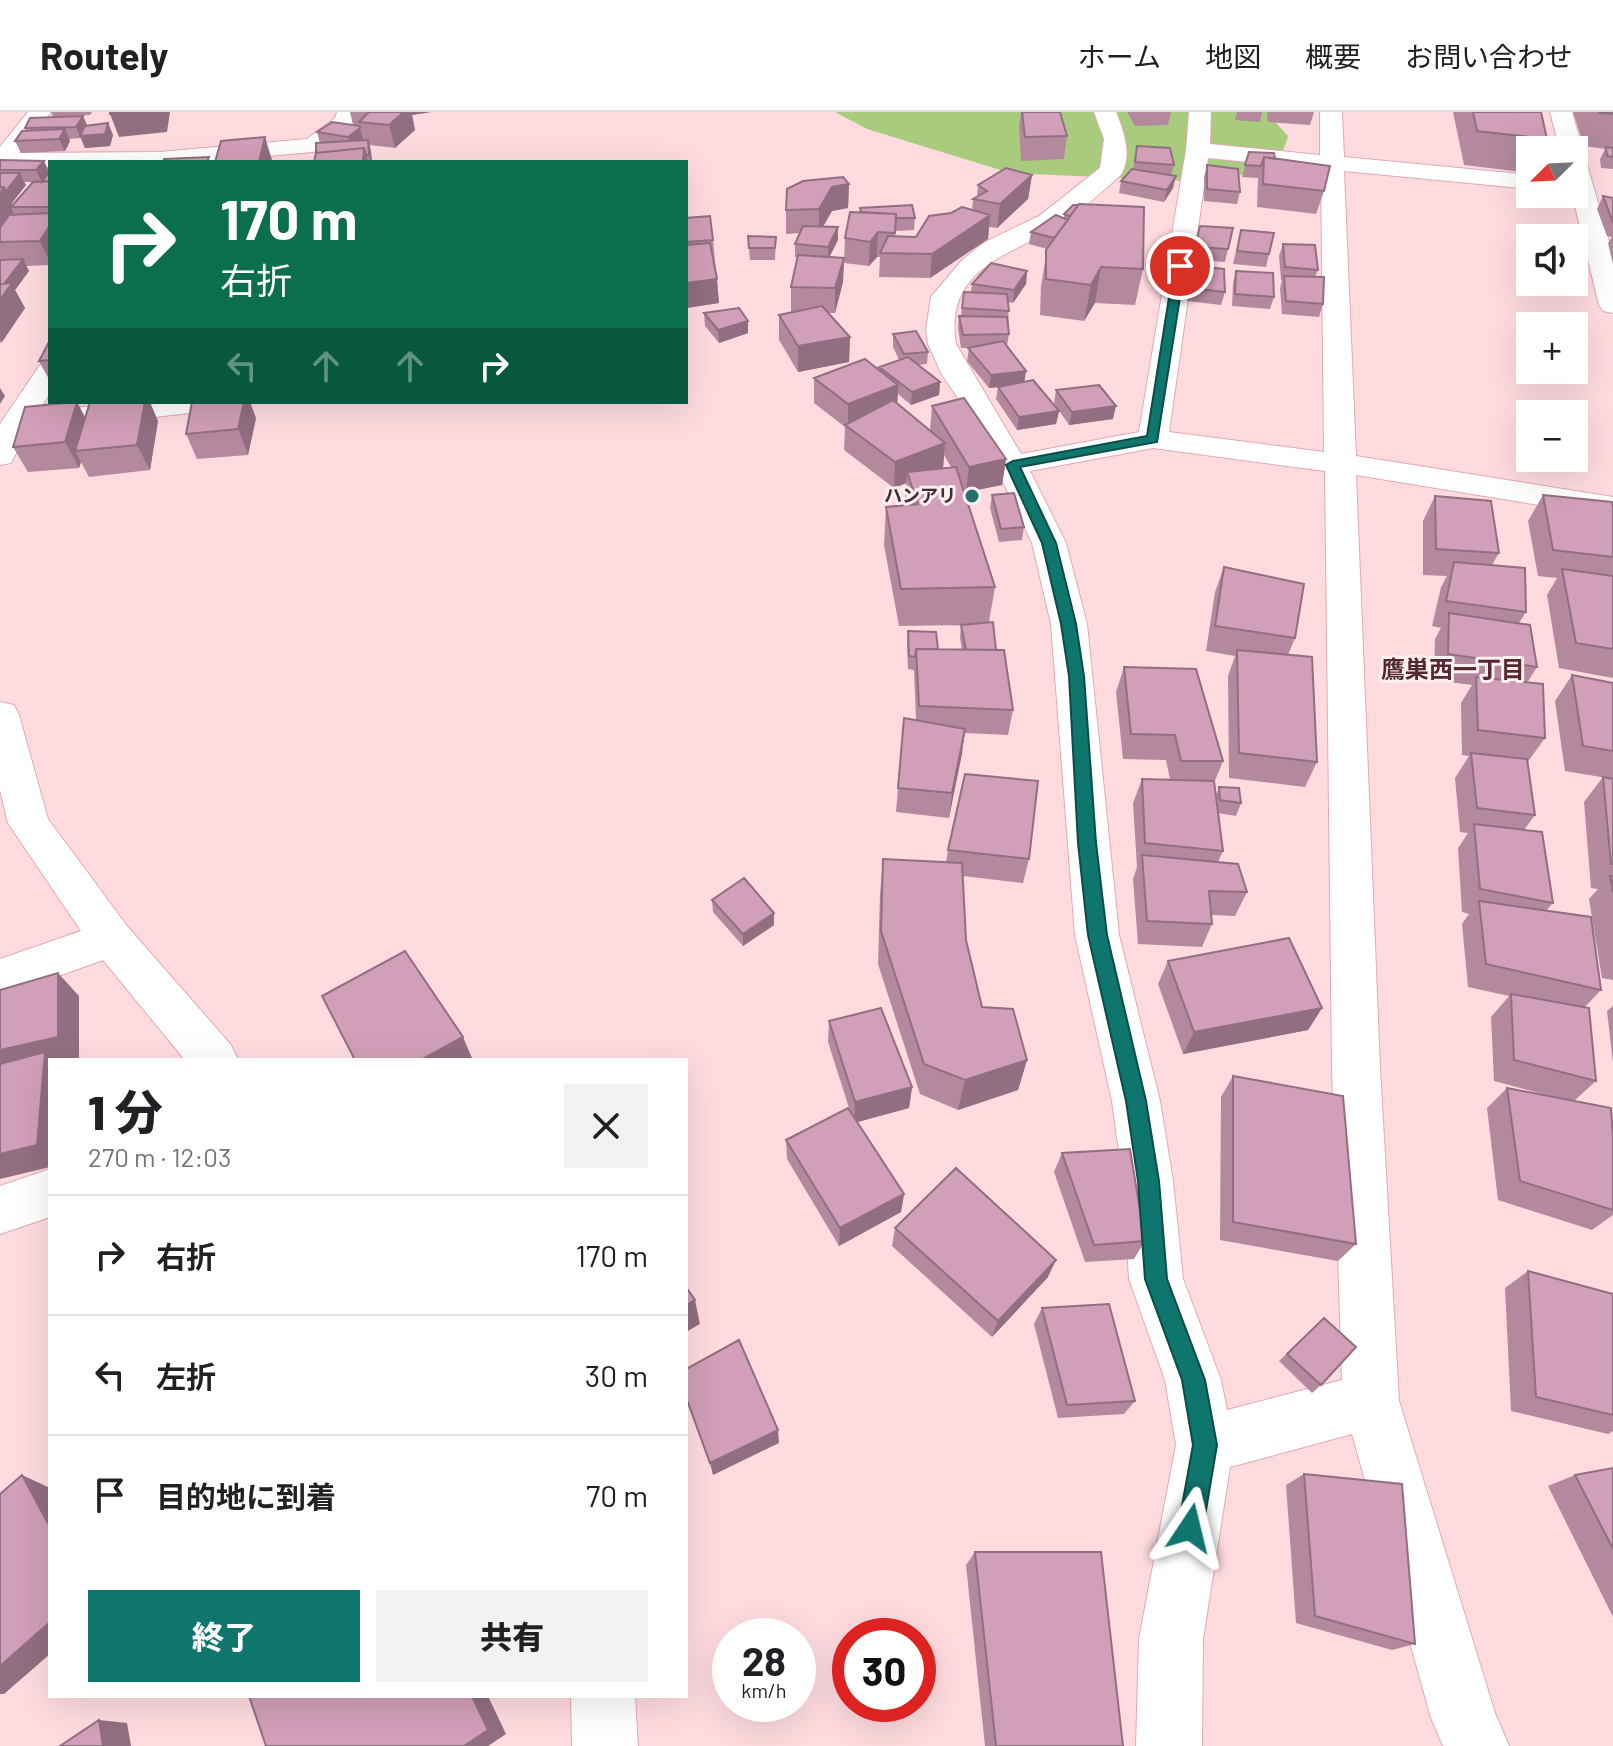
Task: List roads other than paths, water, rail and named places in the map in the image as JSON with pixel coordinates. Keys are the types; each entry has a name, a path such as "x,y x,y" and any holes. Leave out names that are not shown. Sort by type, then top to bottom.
{"street":[{"path":"1,161 40,112"},
{"path":"177,160 311,153 345,121 348,112"},
{"path":"1105,112 1115,139 1112,171 1048,221 994,247 963,275 945,297 942,306 942,344 956,373 1013,465 1049,543 1069,624 1097,935 1136,1101 1148,1181 1156,1279 1193,1380 1205,1445 1171,1639 1169,1746"},
{"path":"1153,439 1198,150 1200,112"},
{"path":"1331,112 1356,1068 1371,1401 1464,1718 1476,1746"},
{"path":"1561,112 1568,136"},
{"path":"1198,150 1516,181"},
{"path":"1,161 48,161"},
{"path":"1588,188 1613,190"},
{"path":"1585,208 1611,294"},
{"path":"0,456 15,424 48,374"},
{"path":"15,424 189,404"},
{"path":"1013,465 1153,439 1338,463 1613,507"},
{"path":"0,715 15,827 212,1058"},
{"path":"0,978 111,939"},
{"path":"0,1210 48,1194"},
{"path":"1205,1445 1371,1401"},
{"path":"603,1698 605,1746"}],"place":[{"name":"ハンアリ","path":"972,496"}],"district":[{"name":"鷹巣西一丁目","path":"1453,670"}]}
